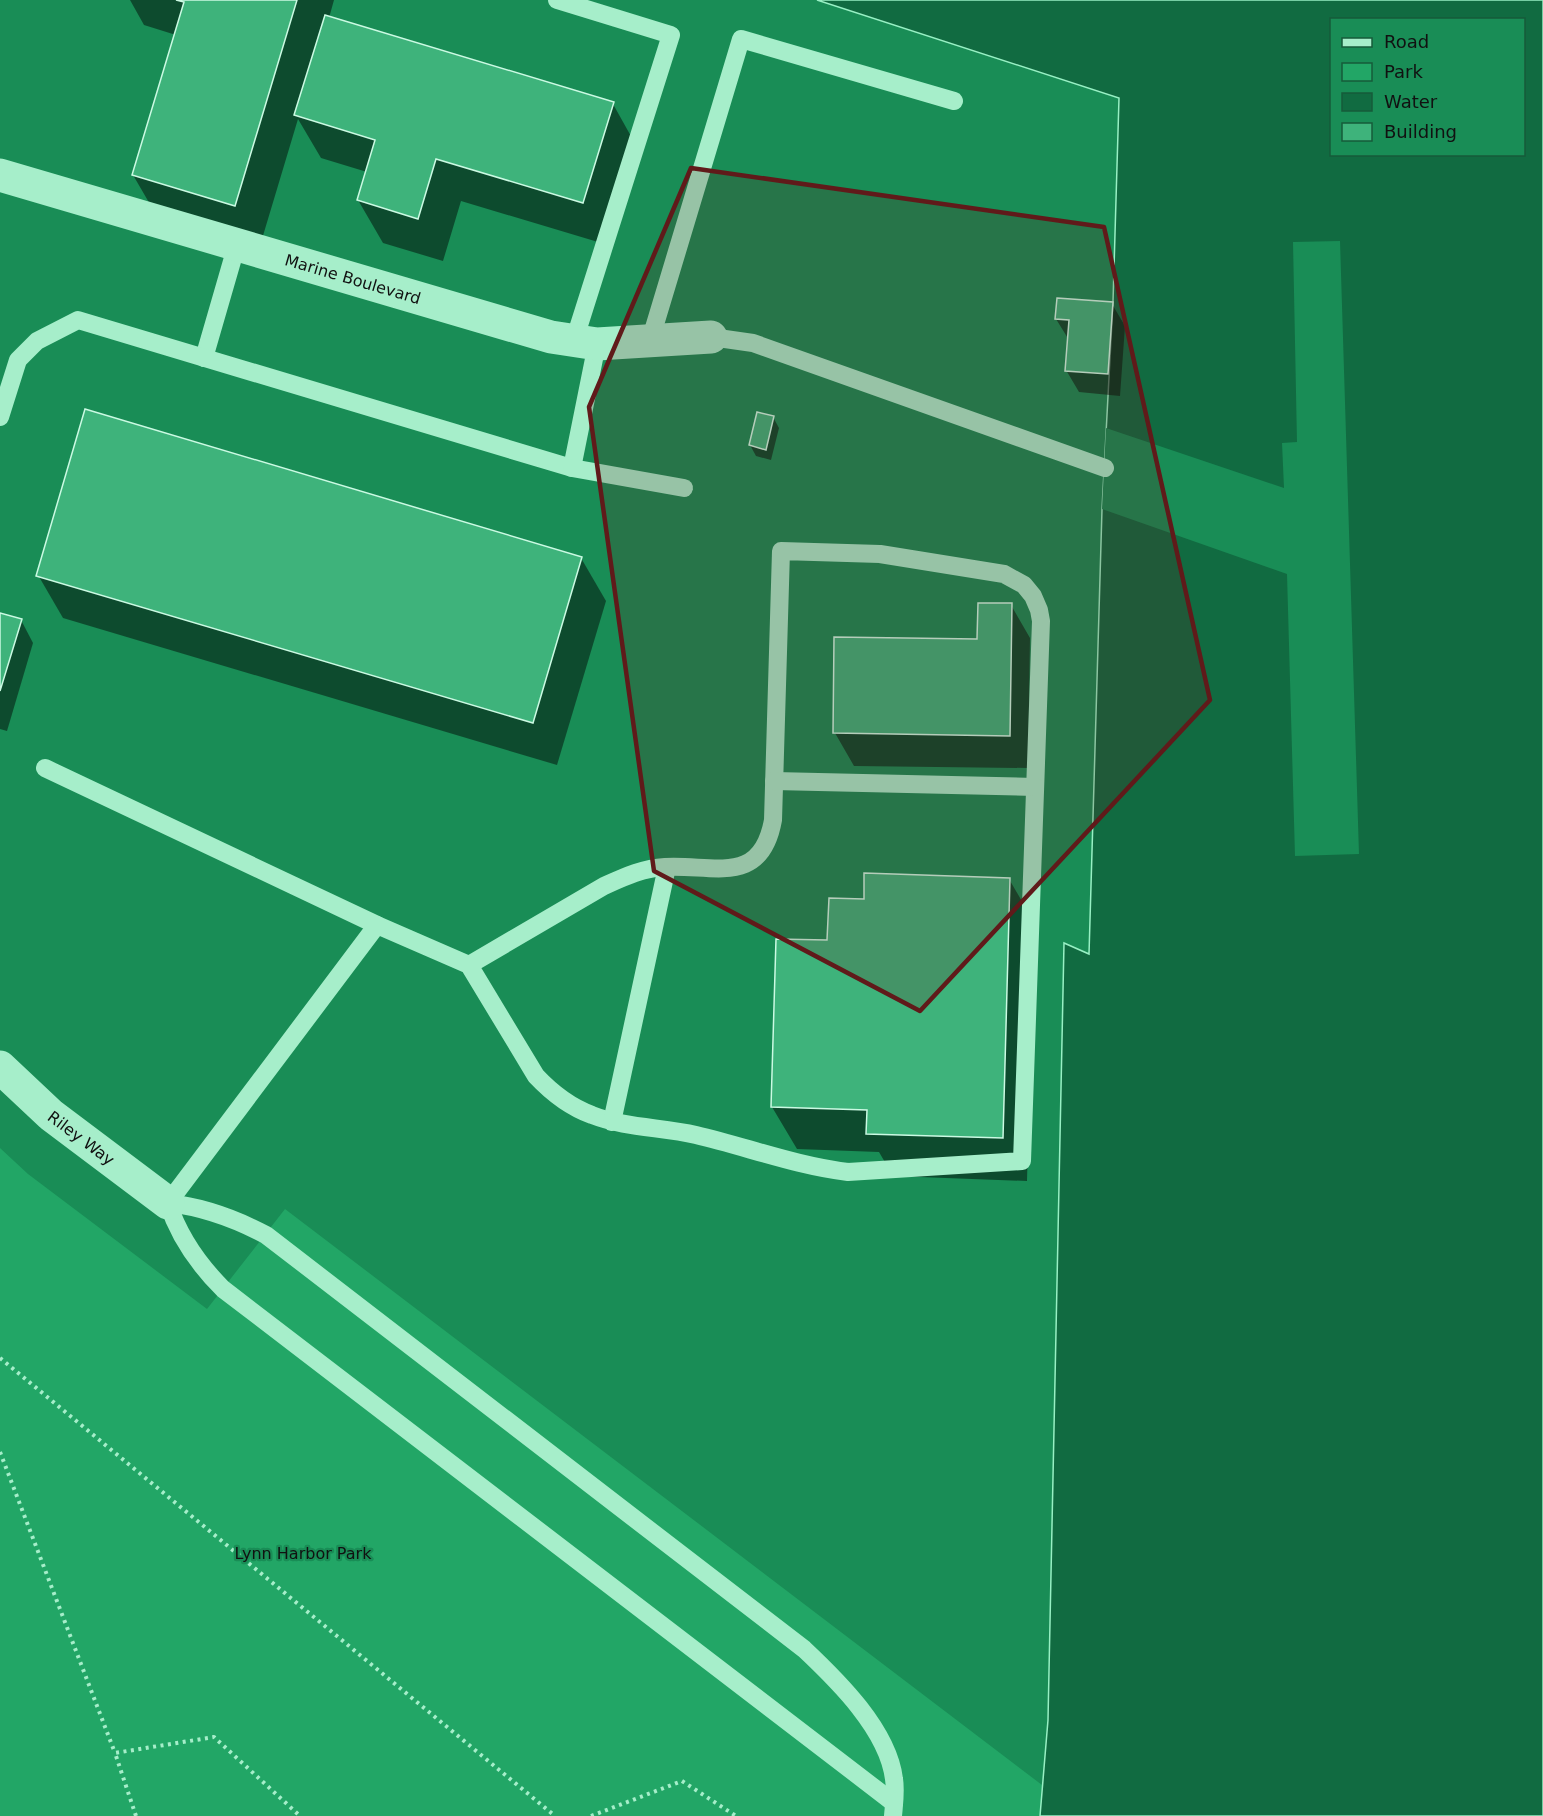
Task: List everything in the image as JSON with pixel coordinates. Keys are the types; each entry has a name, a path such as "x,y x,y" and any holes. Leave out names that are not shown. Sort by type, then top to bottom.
{"street":[{"name":"Marine Boulevard","path":"0,175 551,337 585,343 650,342 711,337"},
{"name":"Riley Way","path":"0,1067 51,1115 168,1203"}],"lane":[{"path":"557,0 671,35 585,343 572,468"},
{"path":"650,342 741,39 954,101"},
{"path":"204,358 237,244"},
{"path":"0,417 18,360 37,341 78,320 572,468 684,488"},
{"path":"711,337 753,343 1105,468"},
{"path":"45,768 377,925 469,965 536,1076 568,1104 590,1114 612,1122 677,1131 825,1170 849,1172 1022,1161 1041,621 1033,596 1024,585 1004,574 880,554 781,551 773,820 770,837 762,850 751,860 735,868 719,870 667,867 647,869 626,875 469,965"},
{"path":"774,781 1035,787"},
{"path":"612,1122 667,867"},
{"path":"168,1203 377,925"},
{"path":"168,1203 182,1238 223,1289 894,1809"},
{"path":"168,1203 210,1210 266,1235 804,1649 847,1693 880,1740 890,1762 894,1779 894,1809"}],"path":[{"path":"0,1358 555,1816"},
{"path":"0,1452 115,1753 136,1816"},
{"path":"115,1753 214,1737 300,1816"},
{"path":"591,1816 682,1781 736,1816"}],"highlighted area":[{"path":"691,168 1104,227 1210,700 920,1011 654,871 589,407"}],"green space":[{"name":"Lynn Harbor Park","path":"0,1148 28,1174 207,1309 285,1209 1042,1785 1040,1816 0,1816"}],"water":[{"path":"817,0 1543,0 1543,1816 1040,1816 1048,1720 1064,943 1089,954 1102,509 1113,302 1119,98"}],"pier":[{"path":"1340,241 1359,854 1295,856 1287,574 1102,509 1106,428 1284,488 1282,443 1297,442 1293,242"}],"building":[{"path":"176,0 297,0 235,206 132,175 184,2"},
{"path":"325,15 614,102 583,203 436,159 418,219 357,200 375,140 294,115"},
{"path":"1057,298 1113,302 1108,374 1065,371 1069,320 1055,319"},
{"path":"85,409 582,557 533,723 36,576"},
{"path":"757,412 774,416 766,450 749,445"},
{"path":"978,603 1012,603 1010,736 833,733 834,637 977,639"},
{"path":"0,613 22,619 0,691"},
{"path":"864,873 1010,878 1003,1138 866,1134 867,1110 771,1107 776,939 827,940 829,898 864,899"}]}
